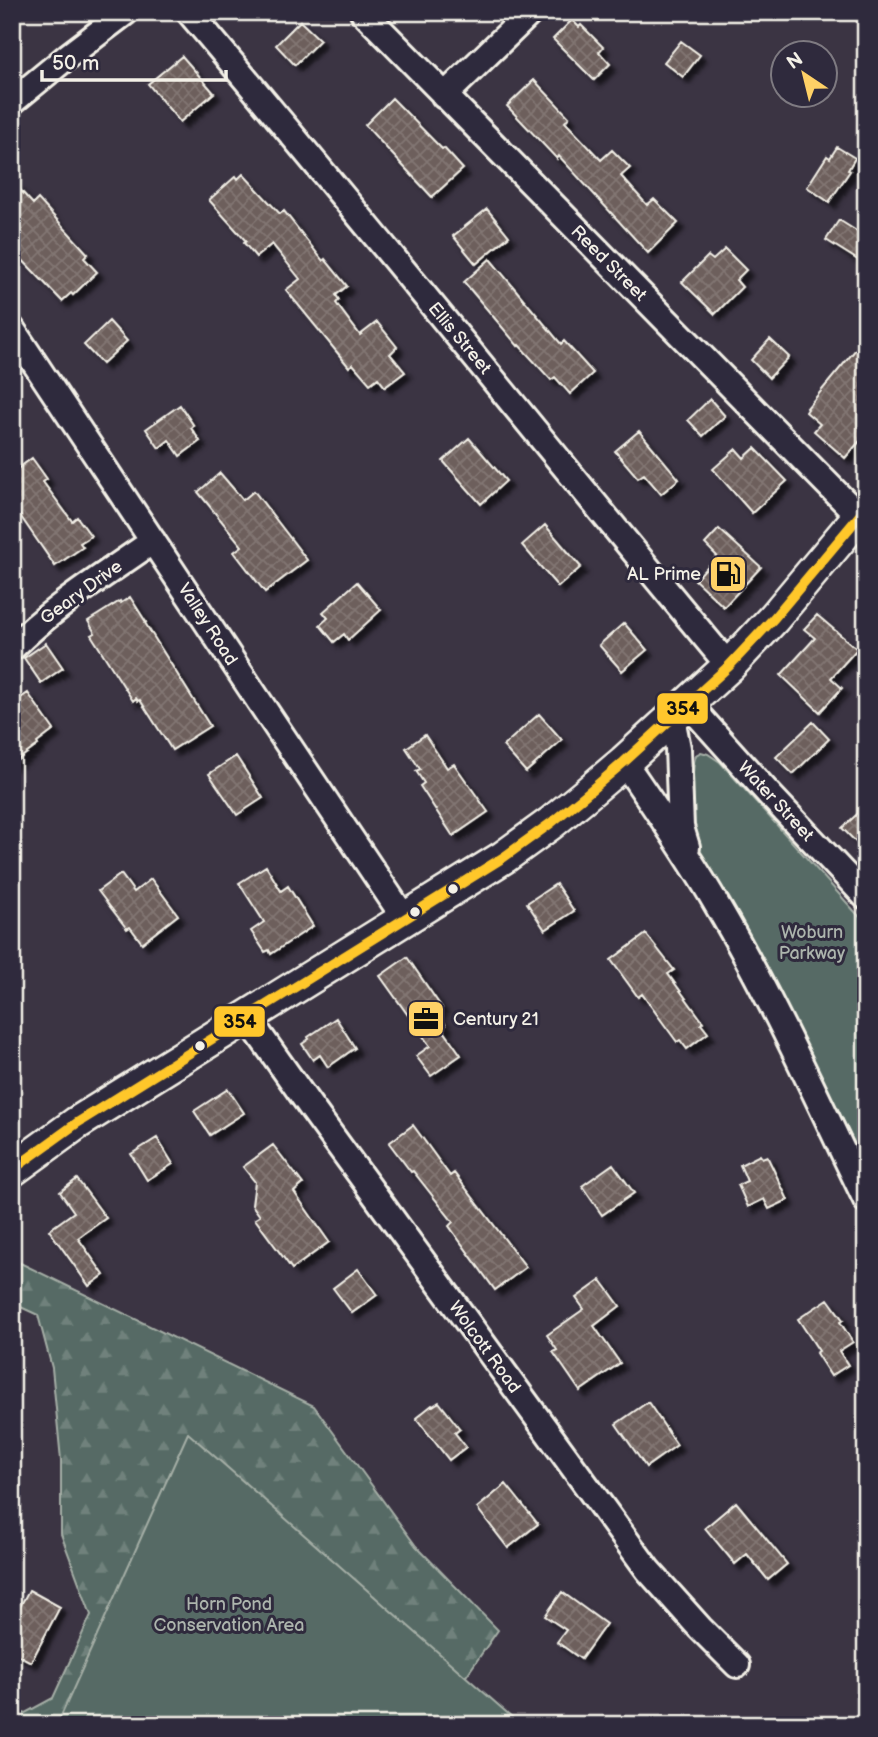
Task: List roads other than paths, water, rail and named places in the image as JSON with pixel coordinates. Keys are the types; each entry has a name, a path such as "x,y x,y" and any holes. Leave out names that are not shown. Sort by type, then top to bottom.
{"main road":[{"path":"19,1164 77,1124 504,857 560,816 729,666 774,618 862,512"}],"street":[{"path":"12,102 126,12"},
{"name":"Ellis Street","path":"189,12 729,666"},
{"name":"Reed Street","path":"363,12 862,512"},
{"path":"444,96 531,12"},
{"name":"Valley Road","path":"12,329 405,919"},
{"name":"Geary Drive","path":"12,648 35,625 153,541"},
{"path":"680,711 678,748 681,827 695,867"},
{"name":"Water Street","path":"680,711 768,793 866,897"},
{"path":"624,762 719,907 761,984 866,1200"},
{"name":"Wolcott Road","path":"247,1017 648,1570 699,1628 737,1665"}],"place":[{"name":"AL Prime","path":"728,574"},
{"name":"Century 21","path":"426,1019"}],"park label":[{"name":"Woburn Parkway","path":"812,942"},
{"name":"Horn Pond Conservation Area","path":"229,1614"}]}
